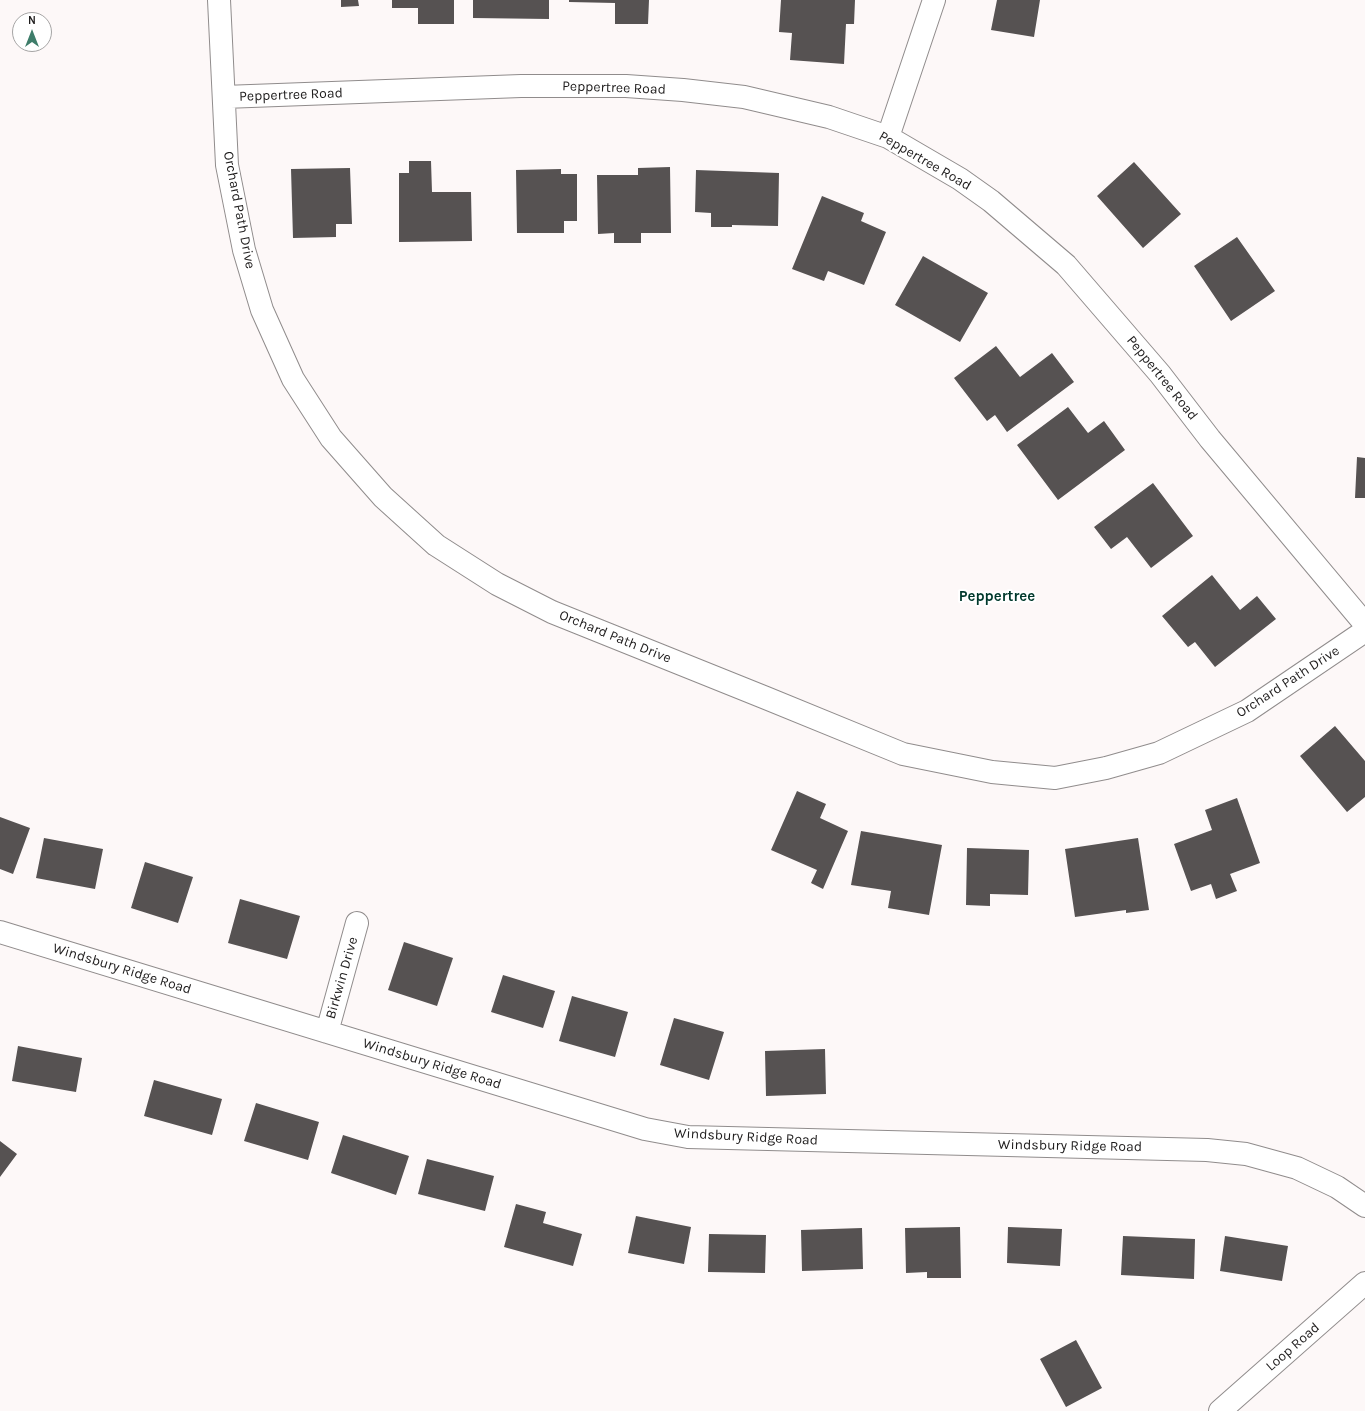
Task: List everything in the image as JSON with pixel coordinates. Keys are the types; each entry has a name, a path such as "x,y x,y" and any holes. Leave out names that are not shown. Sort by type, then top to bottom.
{"street":[{"name":"Orchard Path Drive","path":"219,0 227,164 244,250 262,310 294,379 331,438 383,497 436,545 496,584 552,612 903,754 992,772 1055,778 1106,768 1159,753 1247,711 1365,631"},
{"path":"888,137 934,0"},
{"name":"Peppertree Road","path":"224,97 521,86 626,86 683,90 744,97 829,117 888,137 960,179 991,200 1066,265 1155,368 1210,439 1365,624"},
{"name":"Birkwin Drive","path":"327,1032 357,923"},
{"name":"Windsbury Ridge Road","path":"0,932 645,1129 688,1137 1207,1150 1246,1154 1297,1168 1337,1188 1365,1206"},
{"name":"Loop Road","path":"1220,1411 1365,1283"}],"building":[{"path":"341,0 358,0 359,6 341,7"},
{"path":"392,0 454,0 454,24 418,24 418,8 392,8"},
{"path":"473,0 549,0 549,19 473,18"},
{"path":"569,0 649,0 648,24 615,24 615,3 569,2"},
{"path":"781,0 855,0 854,24 846,24 844,64 790,60 792,33 779,32"},
{"path":"997,0 1040,0 1034,37 991,30"},
{"path":"409,161 431,161 432,192 471,192 472,241 399,242 399,173 409,173"},
{"path":"1134,162 1181,214 1143,248 1097,196"},
{"path":"670,167 671,233 641,233 641,243 614,243 614,233 598,234 597,175 638,175 638,168"},
{"path":"350,168 352,224 336,224 336,237 293,238 291,169"},
{"path":"561,169 561,174 577,174 577,221 564,221 564,233 517,233 516,170"},
{"path":"696,170 779,173 778,226 732,225 732,227 711,227 711,213 695,212"},
{"path":"822,196 864,213 861,221 886,232 864,285 828,271 824,281 792,269"},
{"path":"1237,237 1275,291 1231,321 1194,266"},
{"path":"923,256 988,293 960,342 895,305"},
{"path":"996,346 1020,377 1052,353 1074,382 1007,432 995,415 987,421 954,378"},
{"path":"1068,407 1088,433 1104,421 1125,450 1058,500 1017,445"},
{"path":"1357,457 1365,458 1365,498 1355,498"},
{"path":"1153,483 1193,536 1151,568 1127,537 1111,549 1094,527"},
{"path":"1212,575 1240,610 1257,596 1276,619 1215,667 1195,642 1188,647 1162,616"},
{"path":"1335,726 1365,761 1365,797 1347,812 1300,756"},
{"path":"797,791 826,804 820,818 848,831 823,889 811,883 817,870 771,850"},
{"path":"1237,798 1260,863 1230,874 1237,891 1216,899 1211,884 1191,891 1174,844 1212,830 1205,810"},
{"path":"0,817 30,828 13,874 0,869"},
{"path":"861,831 942,845 929,915 888,908 891,891 851,885"},
{"path":"44,838 103,849 95,889 36,878"},
{"path":"1138,838 1149,910 1126,913 1126,910 1075,917 1065,849"},
{"path":"967,848 1029,850 1028,895 990,894 990,906 966,905"},
{"path":"145,862 193,877 178,923 131,908"},
{"path":"240,899 300,916 287,959 228,943"},
{"path":"404,942 453,958 437,1006 388,990"},
{"path":"503,975 555,991 543,1028 491,1012"},
{"path":"572,996 628,1012 615,1057 559,1041"},
{"path":"674,1018 724,1032 709,1080 660,1065"},
{"path":"18,1046 82,1058 76,1092 12,1081"},
{"path":"825,1049 826,1094 766,1096 765,1051"},
{"path":"154,1080 222,1099 212,1135 144,1116"},
{"path":"256,1103 319,1122 308,1160 244,1141"},
{"path":"343,1135 409,1156 396,1195 331,1173"},
{"path":"0,1141 17,1154 0,1177"},
{"path":"427,1159 494,1176 485,1211 418,1194"},
{"path":"516,1204 546,1212 543,1223 582,1234 573,1266 504,1247"},
{"path":"636,1216 691,1227 684,1264 628,1253"},
{"path":"960,1227 961,1278 927,1278 927,1272 906,1273 905,1228"},
{"path":"1008,1227 1062,1229 1060,1266 1007,1263"},
{"path":"862,1228 863,1269 802,1271 801,1230"},
{"path":"709,1234 766,1235 765,1273 708,1272"},
{"path":"1123,1236 1195,1239 1194,1279 1121,1275"},
{"path":"1225,1236 1288,1246 1282,1281 1220,1271"},
{"path":"1076,1340 1102,1388 1066,1407 1040,1359"}],"district":[{"name":"Peppertree","path":"997,597"}]}
